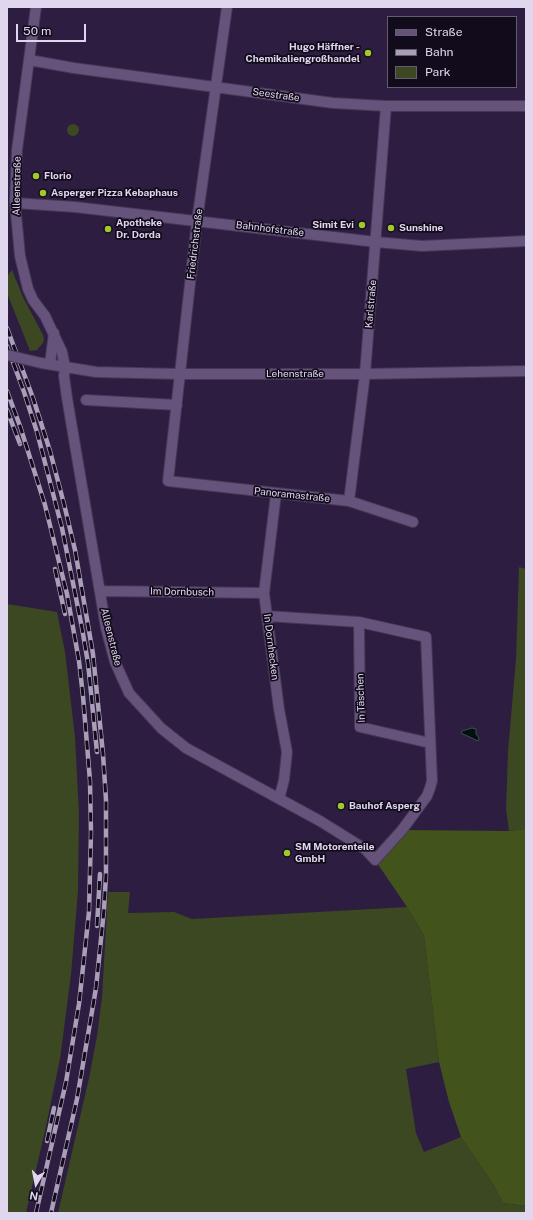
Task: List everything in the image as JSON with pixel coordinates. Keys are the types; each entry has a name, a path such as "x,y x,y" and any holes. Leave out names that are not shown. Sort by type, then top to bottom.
{"street":[{"name":"Alleenstraße","path":"36,7 18,143 15,203 20,256 33,300 45,316 62,352 65,367 64,376 67,398 106,628 115,662 129,693 161,728 186,748 320,821 365,849 375,860 402,830 429,792 432,781 430,743"},
{"name":"Friedrichstraße","path":"168,481 197,221 227,7"},
{"name":"Seestraße","path":"29,60 74,68 333,103 386,106 526,106"},
{"name":"Karlstraße","path":"349,501 365,374 386,106"},
{"name":"Bahnhofstraße","path":"15,203 75,207 422,246 526,241"},
{"path":"46,363 54,333"},
{"name":"Lehenstraße","path":"7,355 96,372 179,374 365,374 526,371"},
{"path":"86,400 177,405"},
{"name":"Panoramastraße","path":"168,481 349,501 413,522"},
{"name":"In Dornhecken","path":"276,494 264,593 279,709 287,752 284,780 279,799"},
{"name":"Im Dornbusch","path":"100,591 264,593"},
{"path":"267,616 359,622 426,637 430,743"},
{"name":"In Täschen","path":"359,622 360,727 430,743"}],"green space":[{"path":"71,124 75,124 79,130 75,136 71,136 67,132 67,128"},
{"path":"12,270 23,297 43,335 43,343 37,350 30,351 7,293 7,276"},
{"path":"519,567 526,569 526,829 509,831 506,809 508,751 516,659"},
{"path":"7,604 57,612 65,652 75,737 79,813 78,891 71,975 60,1059 26,1213 7,1213"},
{"path":"526,829 526,1206 503,1203 493,1184 461,1137 449,1102 439,1062 424,936 407,907 375,860 402,830 509,831"},
{"path":"108,892 130,892 128,913 174,912 192,919 407,907 424,936 439,1062 406,1069 416,1133 424,1152 461,1137 493,1184 503,1203 526,1206 526,1213 58,1213 89,1078 97,1036 102,997"}],"shaded area":[{"path":"472,728 476,729 476,734 479,738 478,741 461,733 462,731"}],"railway":[{"path":"7,328 33,398 50,451 75,550 93,654 106,800 106,875 96,988 77,1099 51,1213"},
{"path":"7,346 37,432 62,528 88,663 97,752"},
{"path":"7,391 20,426 45,505 67,594 79,661 90,781 91,833 89,912 79,1004 66,1082 36,1213"},
{"path":"7,410 20,444"},
{"path":"55,569 65,614"},
{"path":"97,926 100,874"},
{"path":"47,1141 54,1108"}],"place":[{"name":"Hugo Häffner - Chemikaliengroßhandel","path":"368,53"},
{"name":"Florio","path":"36,176"},
{"name":"Asperger Pizza Kebaphaus","path":"43,193"},
{"name":"Simit Evi","path":"362,225"},
{"name":"Sunshine","path":"391,228"},
{"name":"Apotheke Dr. Dorda","path":"108,229"},
{"name":"Bauhof Asperg","path":"341,806"},
{"name":"SM Motorenteile GmbH","path":"287,853"}]}
